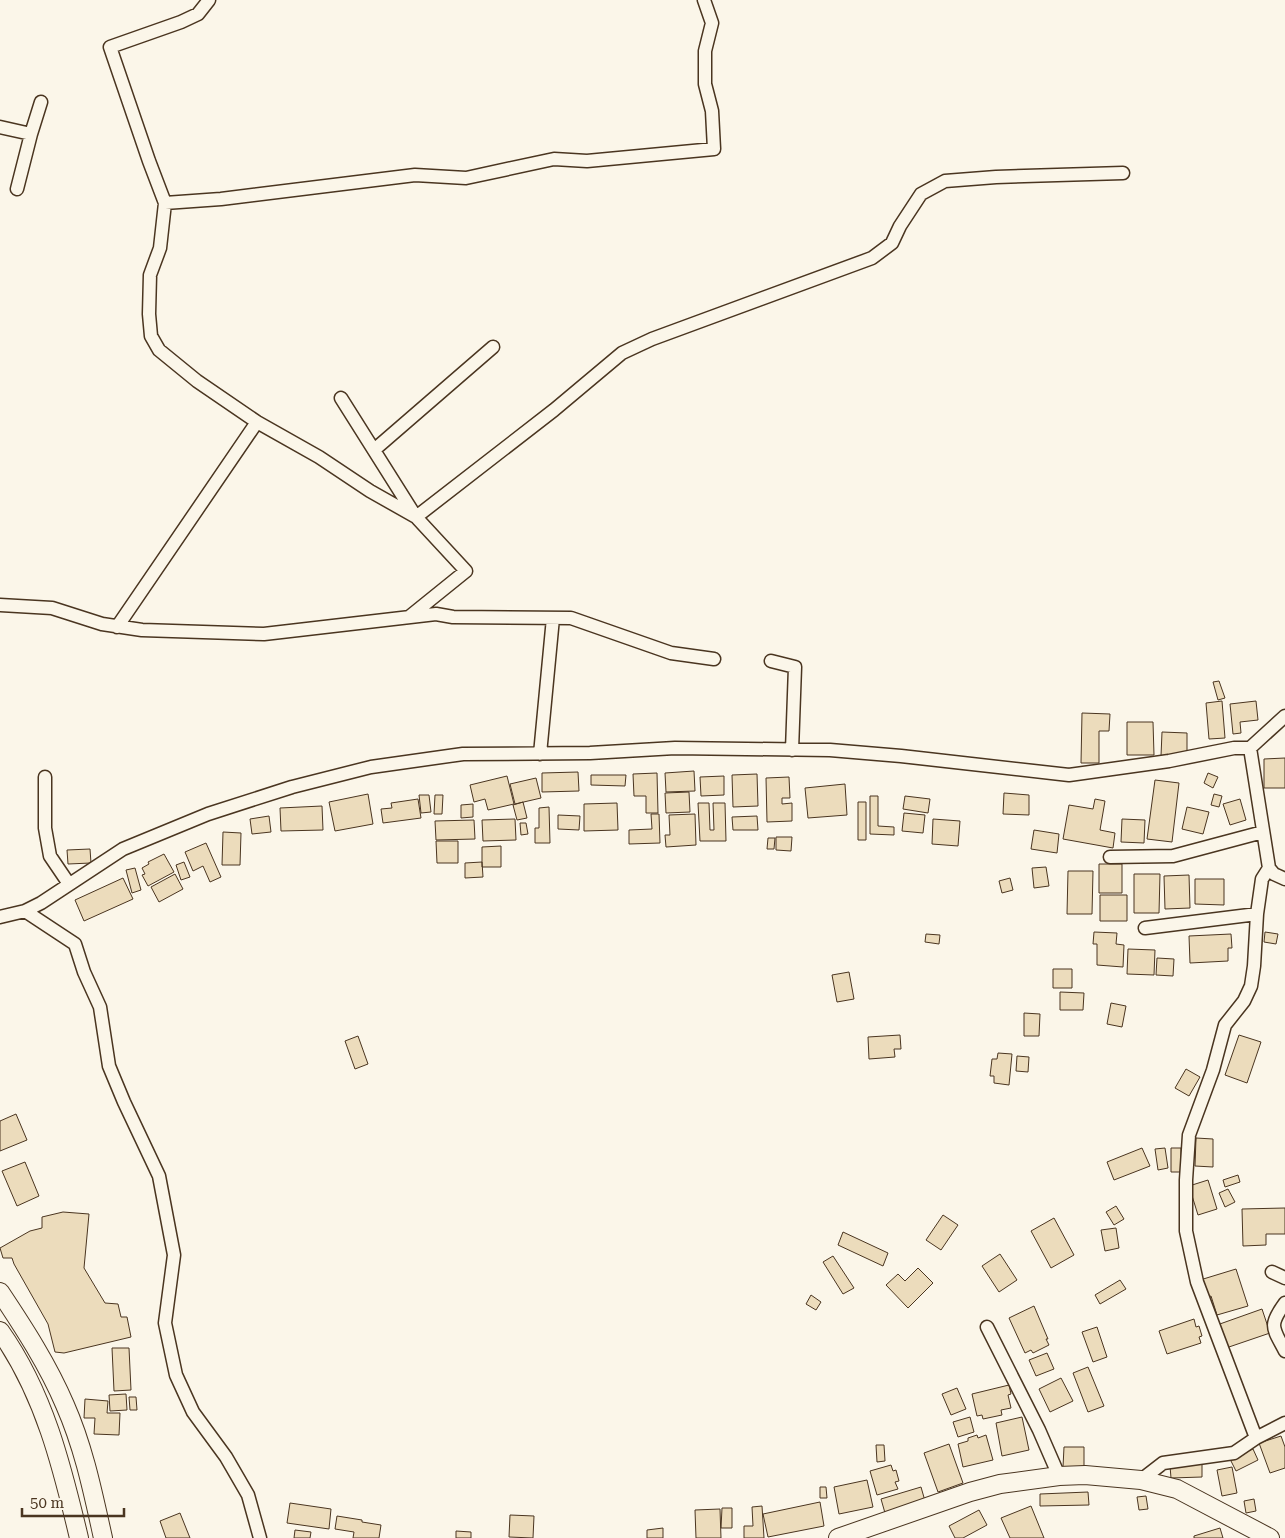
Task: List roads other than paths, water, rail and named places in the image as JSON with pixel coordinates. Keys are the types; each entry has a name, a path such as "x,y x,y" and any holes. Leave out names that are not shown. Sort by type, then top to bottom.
{"street":[{"path":"209,0 198,14 110,47 165,203 160,248 150,275 149,314 152,336 159,350 197,381 257,422 319,457 370,491 416,517"},
{"path":"165,203 221,199 415,175 466,178 554,159 587,161 714,149 712,111 705,84 705,51 712,23 704,0"},
{"path":"17,189 30,134 41,102"},
{"path":"0,127 30,134"},
{"path":"416,517 554,410 622,353 652,339 872,258 892,243 920,194 945,181 996,177 1123,173"},
{"path":"374,450 493,347"},
{"path":"341,398 416,517 466,570 409,617"},
{"path":"117,627 257,422"},
{"path":"0,605 52,608 102,624 142,630 264,634 436,614 453,617 571,618 671,654 714,659"},
{"path":"540,754 553,618"},
{"path":"771,661 795,667 792,750"},
{"path":"0,918 25,911 123,849 208,814 292,787 371,767 463,754 590,753 675,748 830,750 1069,775 1169,761 1234,748 1250,748 1285,716"},
{"path":"1250,748 1269,868 1274,874 1285,879"},
{"path":"45,777 45,828 50,856 69,884"},
{"path":"1110,857 1173,856 1263,832"},
{"path":"1256,1438 1197,1282 1186,1231 1186,1180 1189,1135 1213,1070 1224,1024 1244,1001 1251,986 1262,879 1269,868"},
{"path":"25,911 75,944 84,972 100,1007 109,1066 159,1176 174,1255 165,1323 176,1375 193,1412 226,1456 248,1495 260,1538"},
{"path":"1145,928 1257,914"},
{"path":"1272,1272 1285,1278"},
{"path":"0,1292 28,1334 65,1404 90,1478 103,1538"},
{"path":"1285,1303 1276,1315 1273,1329 1285,1351"},
{"path":"987,1327 1059,1476"},
{"path":"0,1331 10,1345 43,1411 56,1447 79,1538"},
{"path":"1141,1480 1163,1463 1234,1453 1256,1438 1285,1423"},
{"path":"838,1538 970,1492 1008,1483 1059,1476 1085,1475 1141,1480 1177,1489 1270,1538"}]}
